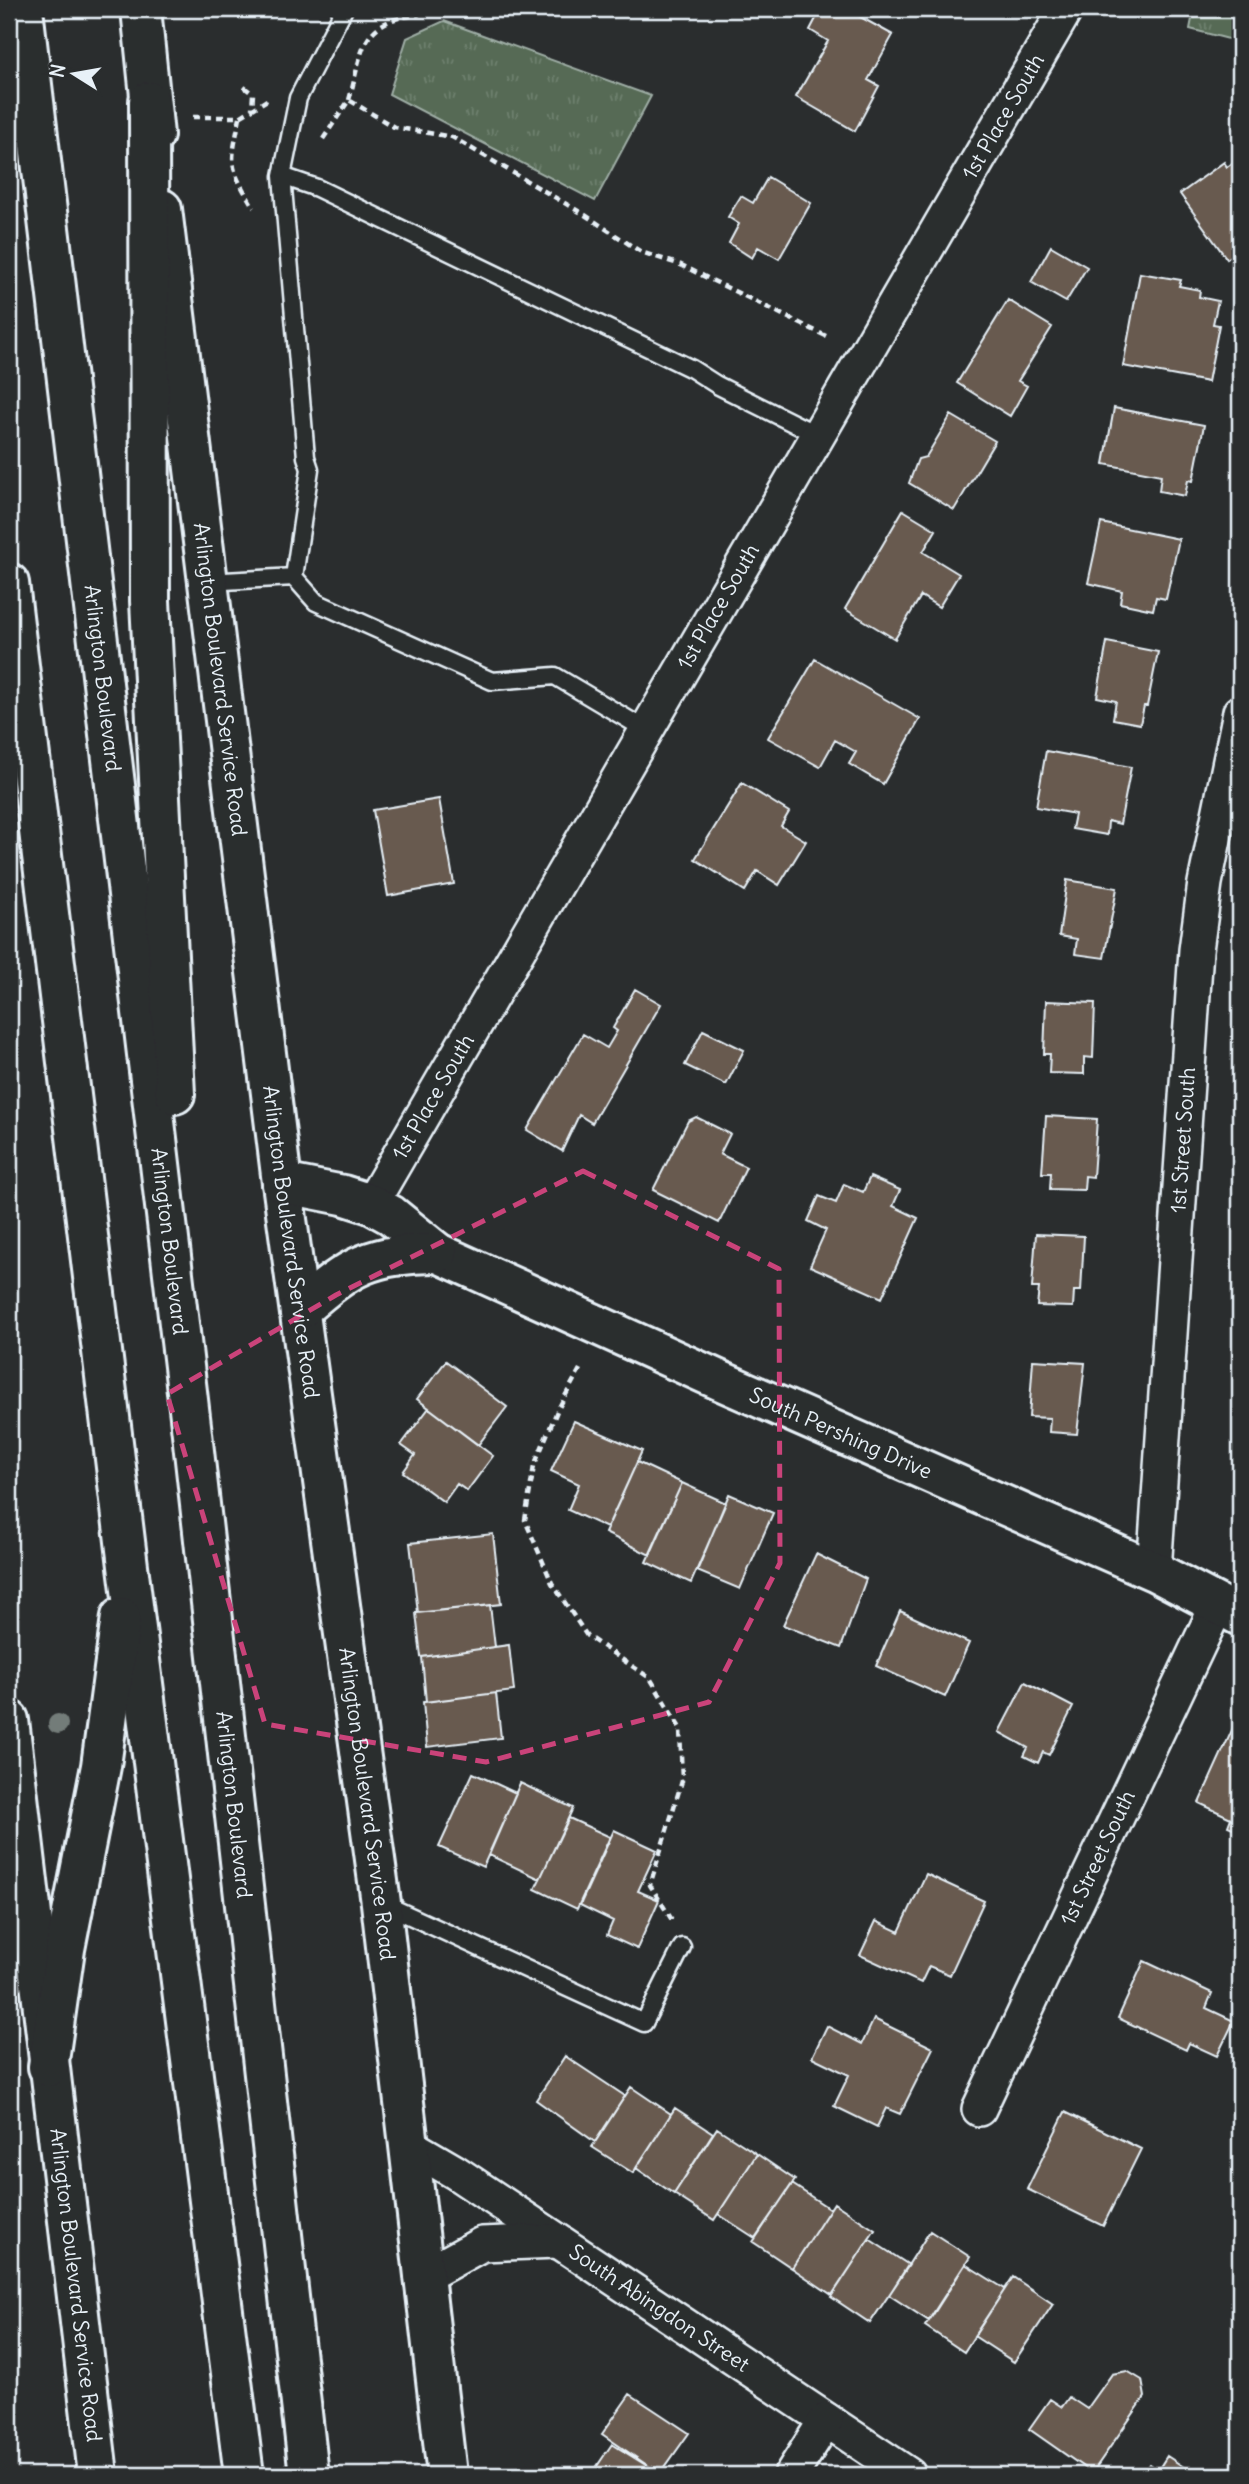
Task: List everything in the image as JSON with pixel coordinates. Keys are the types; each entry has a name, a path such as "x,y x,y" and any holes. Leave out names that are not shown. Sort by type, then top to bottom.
{"main road":[{"name":"Arlington Boulevard","path":"23,9 193,1442 309,2475"},
{"name":"Arlington Boulevard Service Road","path":"141,9 166,109 207,582 282,1183 382,1903 422,2277 447,2475"},
{"path":"166,109 150,601 193,1442"},
{"path":"9,583 128,1566 244,2475"},
{"path":"9,792 52,948"},
{"name":"South Pershing Drive","path":"282,1183 343,1195 371,1204 391,1215 438,1253 1154,1571 1229,1611"},
{"name":"South Pershing Drive","path":"301,1309 352,1268 404,1253 438,1253"},
{"path":"48,2067 65,1949 101,1766 128,1566"},
{"name":"Arlington Boulevard Service Road","path":"9,1720 98,2475"}],"street":[{"name":"1st Place South","path":"371,1204 1066,9"},
{"name":"1st Street South","path":"1154,1571 1196,950 1205,883 1240,712"},
{"name":"1st Street South","path":"979,2109 1229,1611"},
{"name":"South Abingdon Street","path":"407,2144 909,2475"},
{"path":"422,2277 482,2244 557,2241"},
{"path":"791,2475 826,2420"}],"lane":[{"path":"344,9 298,98 282,176 310,469 295,577 316,602 492,681 555,676 646,730"},
{"path":"282,176 317,188 667,356 817,435"},
{"path":"207,582 295,577"},
{"path":"382,1903 644,2024 682,1947"}],"path":[{"path":"323,139 349,100 368,35 392,17 418,15 423,9"},
{"path":"1182,9 1195,16 1238,9"},
{"path":"244,87 253,94 252,110"},
{"path":"166,109 240,117 274,96"},
{"path":"349,100 394,127 452,137 585,215 641,252 681,265 864,354"},
{"path":"240,117 232,159 233,173 254,209"},
{"path":"580,1369 557,1411 534,1466 525,1520 552,1583 587,1636 650,1678 680,1728 682,1781 650,1885 668,1910 682,1947"}],"highlighted area":[{"path":"583,1171 779,1269 780,1563 709,1702 486,1762 265,1724 167,1394 336,1295"}],"green space":[{"path":"1194,9 1240,9 1240,42 1190,29"},
{"path":"444,21 651,96 595,201 389,94 407,38"}],"building":[{"path":"821,9 846,9 893,35 868,80 879,86 855,131 796,97 828,41 810,30"},
{"path":"1240,158 1240,249 1227,259 1180,194 1224,162 1227,167"},
{"path":"768,177 811,203 779,259 758,247 752,258 729,243 739,224 728,217 741,196 753,203"},
{"path":"1051,246 1087,267 1066,302 1031,282"},
{"path":"1140,273 1181,280 1179,286 1200,290 1199,297 1218,301 1213,324 1219,325 1208,382 1123,366"},
{"path":"1008,300 1052,327 1018,381 1027,386 1010,416 957,383"},
{"path":"1114,408 1204,425 1193,481 1188,480 1185,496 1159,491 1161,475 1104,464"},
{"path":"951,415 995,441 954,510 909,483 918,459 926,457"},
{"path":"903,510 936,530 923,552 959,574 939,607 921,596 895,639 845,609"},
{"path":"1101,523 1179,539 1166,599 1156,597 1153,610 1120,603 1122,591 1088,583"},
{"path":"1107,642 1158,652 1147,706 1144,706 1140,724 1113,719 1116,701 1097,697"},
{"path":"815,659 920,719 883,784 849,764 856,752 835,740 820,767 768,738"},
{"path":"1046,751 1131,767 1120,824 1108,821 1107,835 1072,829 1075,814 1036,807"},
{"path":"742,783 789,812 781,826 806,841 779,885 757,871 745,891 695,859"},
{"path":"439,799 454,884 388,896 373,810"},
{"path":"1067,880 1117,888 1104,958 1075,954 1077,939 1059,936"},
{"path":"635,989 661,1004 592,1123 579,1115 562,1151 527,1130 583,1034 607,1048 617,1031 613,1028"},
{"path":"1046,1001 1095,1003 1093,1058 1084,1057 1084,1074 1049,1073 1050,1054 1044,1054"},
{"path":"703,1030 744,1050 726,1085 685,1065"},
{"path":"1046,1116 1097,1119 1093,1177 1085,1176 1084,1190 1050,1189 1051,1173 1042,1173"},
{"path":"696,1117 730,1134 720,1154 746,1167 719,1223 653,1190 688,1121"},
{"path":"870,1177 900,1190 893,1206 918,1218 882,1298 810,1266 826,1230 808,1221 819,1196 836,1203 844,1184 863,1192"},
{"path":"1036,1234 1084,1236 1081,1291 1074,1291 1073,1307 1037,1306 1039,1288 1032,1288"},
{"path":"1033,1360 1085,1363 1077,1434 1049,1432 1050,1418 1029,1417"},
{"path":"446,1361 507,1407 478,1445 417,1399"},
{"path":"429,1408 493,1456 467,1491 457,1484 444,1502 403,1472 415,1455 401,1445"},
{"path":"574,1421 642,1451 607,1528 568,1510 579,1484 551,1471"},
{"path":"637,1462 682,1483 650,1555 605,1533"},
{"path":"682,1483 726,1503 691,1583 646,1562"},
{"path":"729,1494 773,1513 740,1589 697,1571"},
{"path":"493,1534 501,1604 418,1613 410,1543"},
{"path":"816,1554 866,1579 841,1648 783,1625"},
{"path":"490,1605 495,1647 421,1657 416,1613"},
{"path":"900,1611 969,1643 945,1697 876,1666"},
{"path":"509,1645 514,1691 426,1702 422,1657"},
{"path":"1025,1682 1073,1707 1049,1755 1043,1752 1038,1763 1024,1756 1028,1748 999,1732"},
{"path":"496,1693 501,1738 427,1747 423,1702"},
{"path":"1233,1728 1240,1731 1240,1831 1228,1826 1231,1818 1199,1803"},
{"path":"473,1773 516,1793 483,1867 439,1847"},
{"path":"520,1783 573,1808 540,1879 489,1855"},
{"path":"569,1818 610,1837 577,1909 535,1889"},
{"path":"614,1830 657,1850 638,1891 659,1900 637,1949 607,1935 613,1921 580,1905"},
{"path":"926,1874 984,1901 950,1975 929,1966 921,1983 860,1955 876,1921 899,1932"},
{"path":"1144,1961 1212,1993 1206,2008 1234,2021 1217,2056 1189,2043 1186,2050 1118,2018"},
{"path":"874,2019 933,2048 900,2114 886,2108 877,2127 834,2106 849,2075 812,2057 827,2026 862,2044"},
{"path":"565,2056 625,2096 595,2142 536,2100"},
{"path":"631,2087 671,2114 633,2173 592,2147"},
{"path":"675,2108 713,2133 674,2194 636,2168"},
{"path":"1065,2112 1141,2149 1103,2226 1027,2189"},
{"path":"717,2128 757,2154 714,2220 674,2194"},
{"path":"757,2154 795,2180 755,2238 718,2214"},
{"path":"792,2184 830,2209 792,2268 753,2242"},
{"path":"834,2203 875,2230 832,2295 792,2268"},
{"path":"930,2231 970,2257 929,2321 889,2295"},
{"path":"869,2239 909,2265 870,2323 831,2297"},
{"path":"965,2264 1005,2289 964,2352 925,2326"},
{"path":"1013,2277 1053,2304 1014,2362 974,2336"},
{"path":"1127,2371 1142,2380 1145,2397 1092,2473 1029,2429 1050,2399 1062,2407 1069,2397 1087,2409 1112,2374"},
{"path":"630,2394 689,2433 660,2474 602,2434"},
{"path":"612,2444 660,2474 661,2475 591,2475"},
{"path":"1167,2456 1196,2475 1141,2475 1149,2464 1158,2470"}]}
